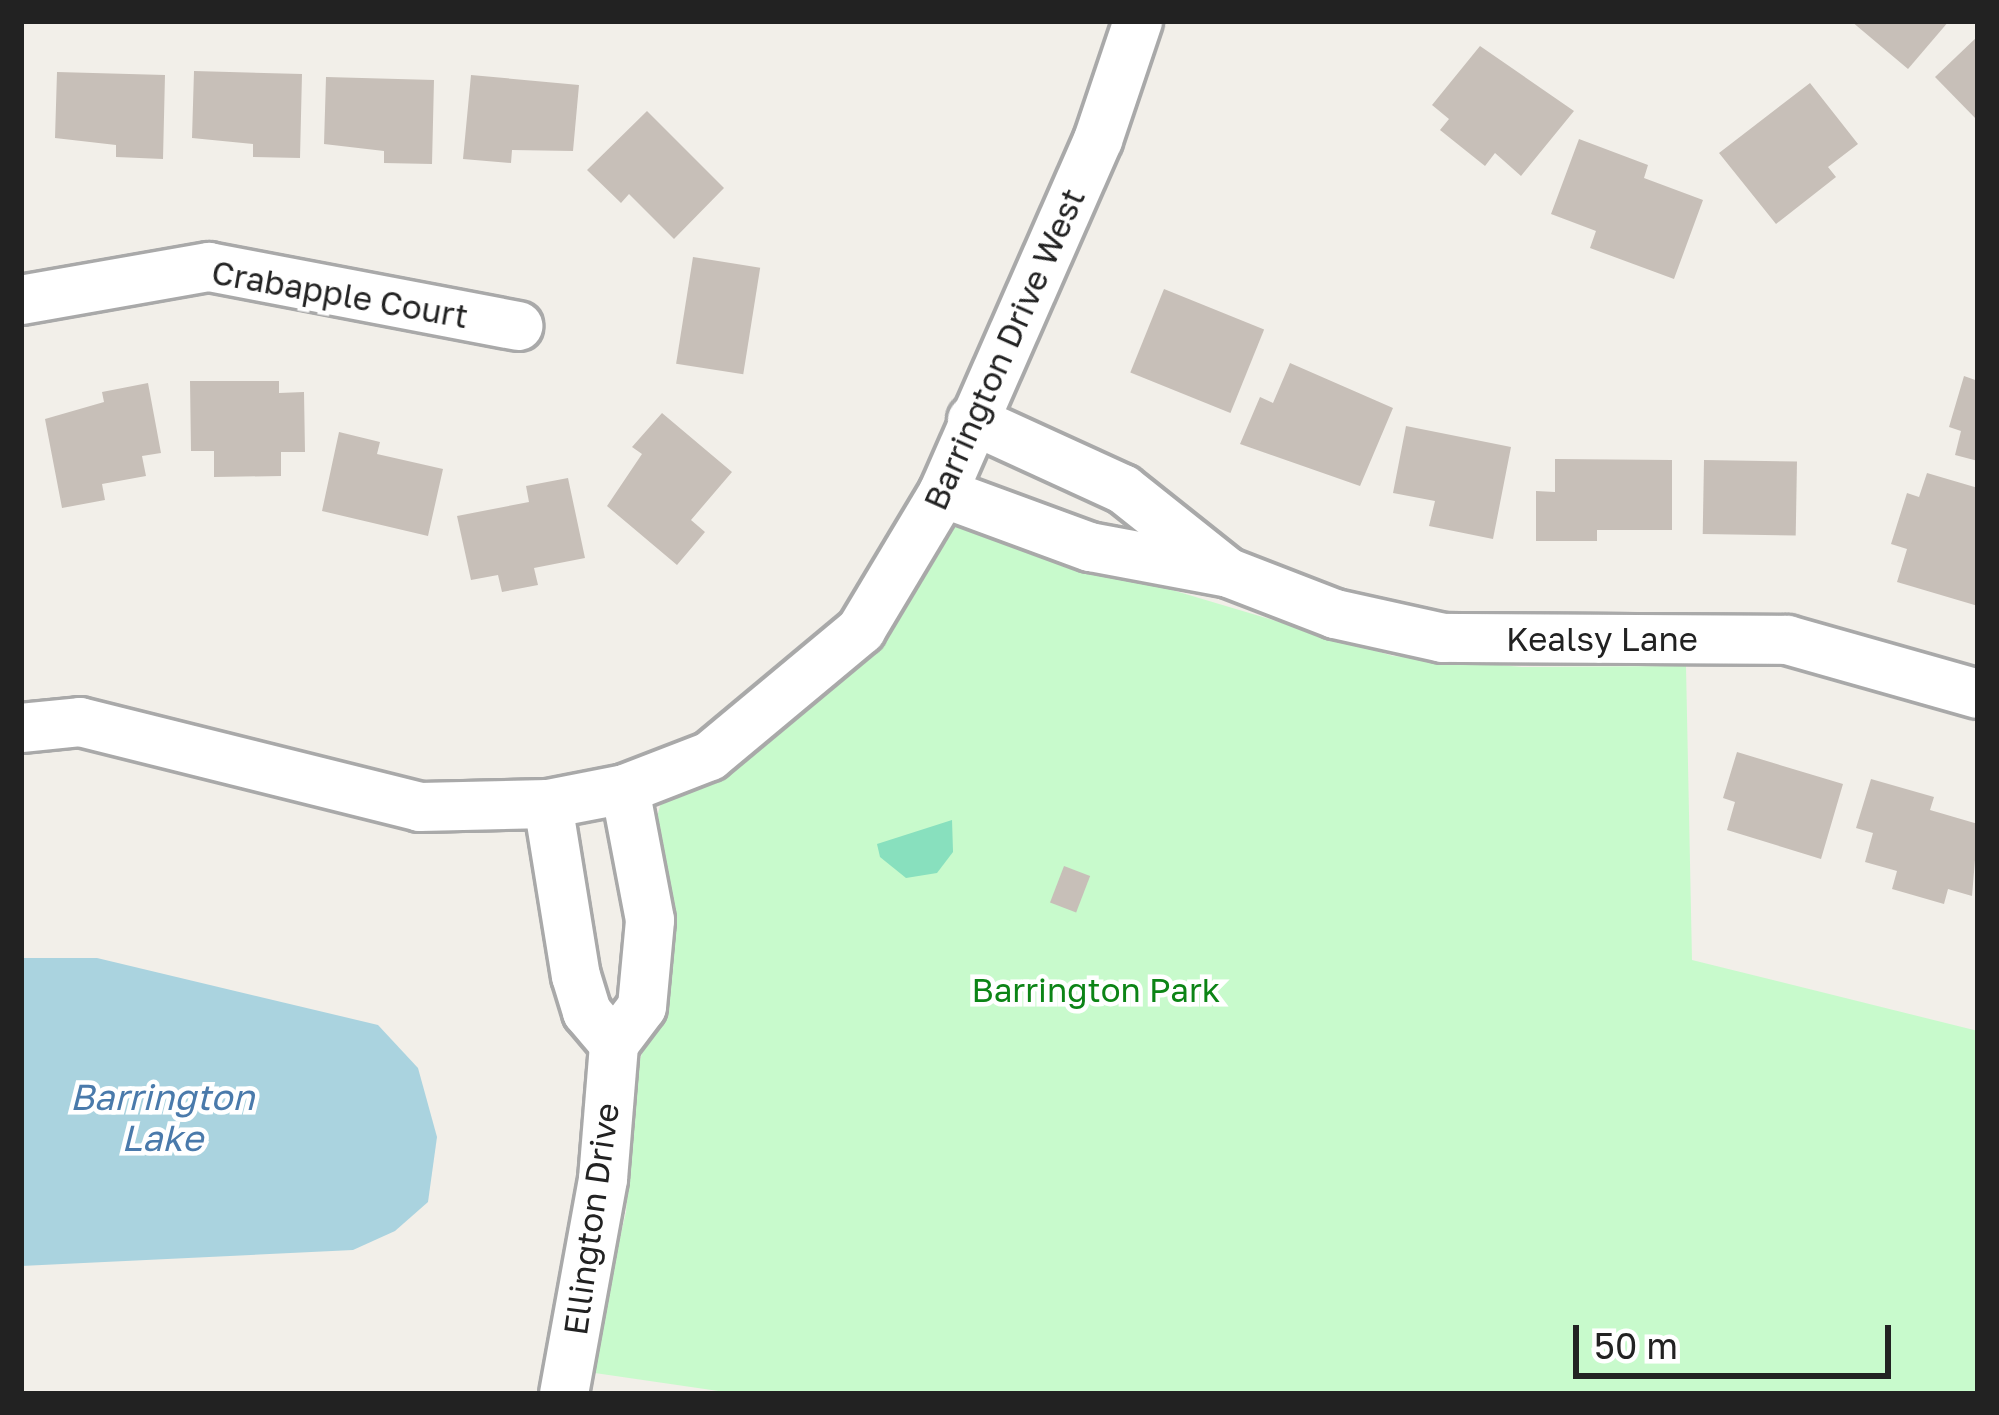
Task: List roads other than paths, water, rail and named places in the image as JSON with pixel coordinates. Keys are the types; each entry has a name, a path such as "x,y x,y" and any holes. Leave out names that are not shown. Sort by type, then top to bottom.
{"street":[{"name":"Barrington Drive West","path":"21,728 80,722 420,807 548,804 626,788 710,756 861,630 943,493 1098,140 1138,21"},
{"name":"Crabapple Court","path":"21,300 209,267 518,326"},
{"name":"Kealsy Lane","path":"973,420 1123,488 1229,573"},
{"name":"Kealsy Lane","path":"943,493 1090,547 1229,573 1335,614 1443,638 1787,640 1978,694"},
{"name":"Ellington Drive","path":"564,1394 603,1179 614,1044 642,1006 650,920 626,788"},
{"path":"548,804 576,976 587,1012 614,1044"}],"water":[{"name":"Barrington Lake","path":"21,958 97,958 378,1025 418,1068 437,1137 428,1202 395,1231 353,1250 21,1266"}],"park label":[{"name":"Barrington Park","path":"1096,990"}]}
